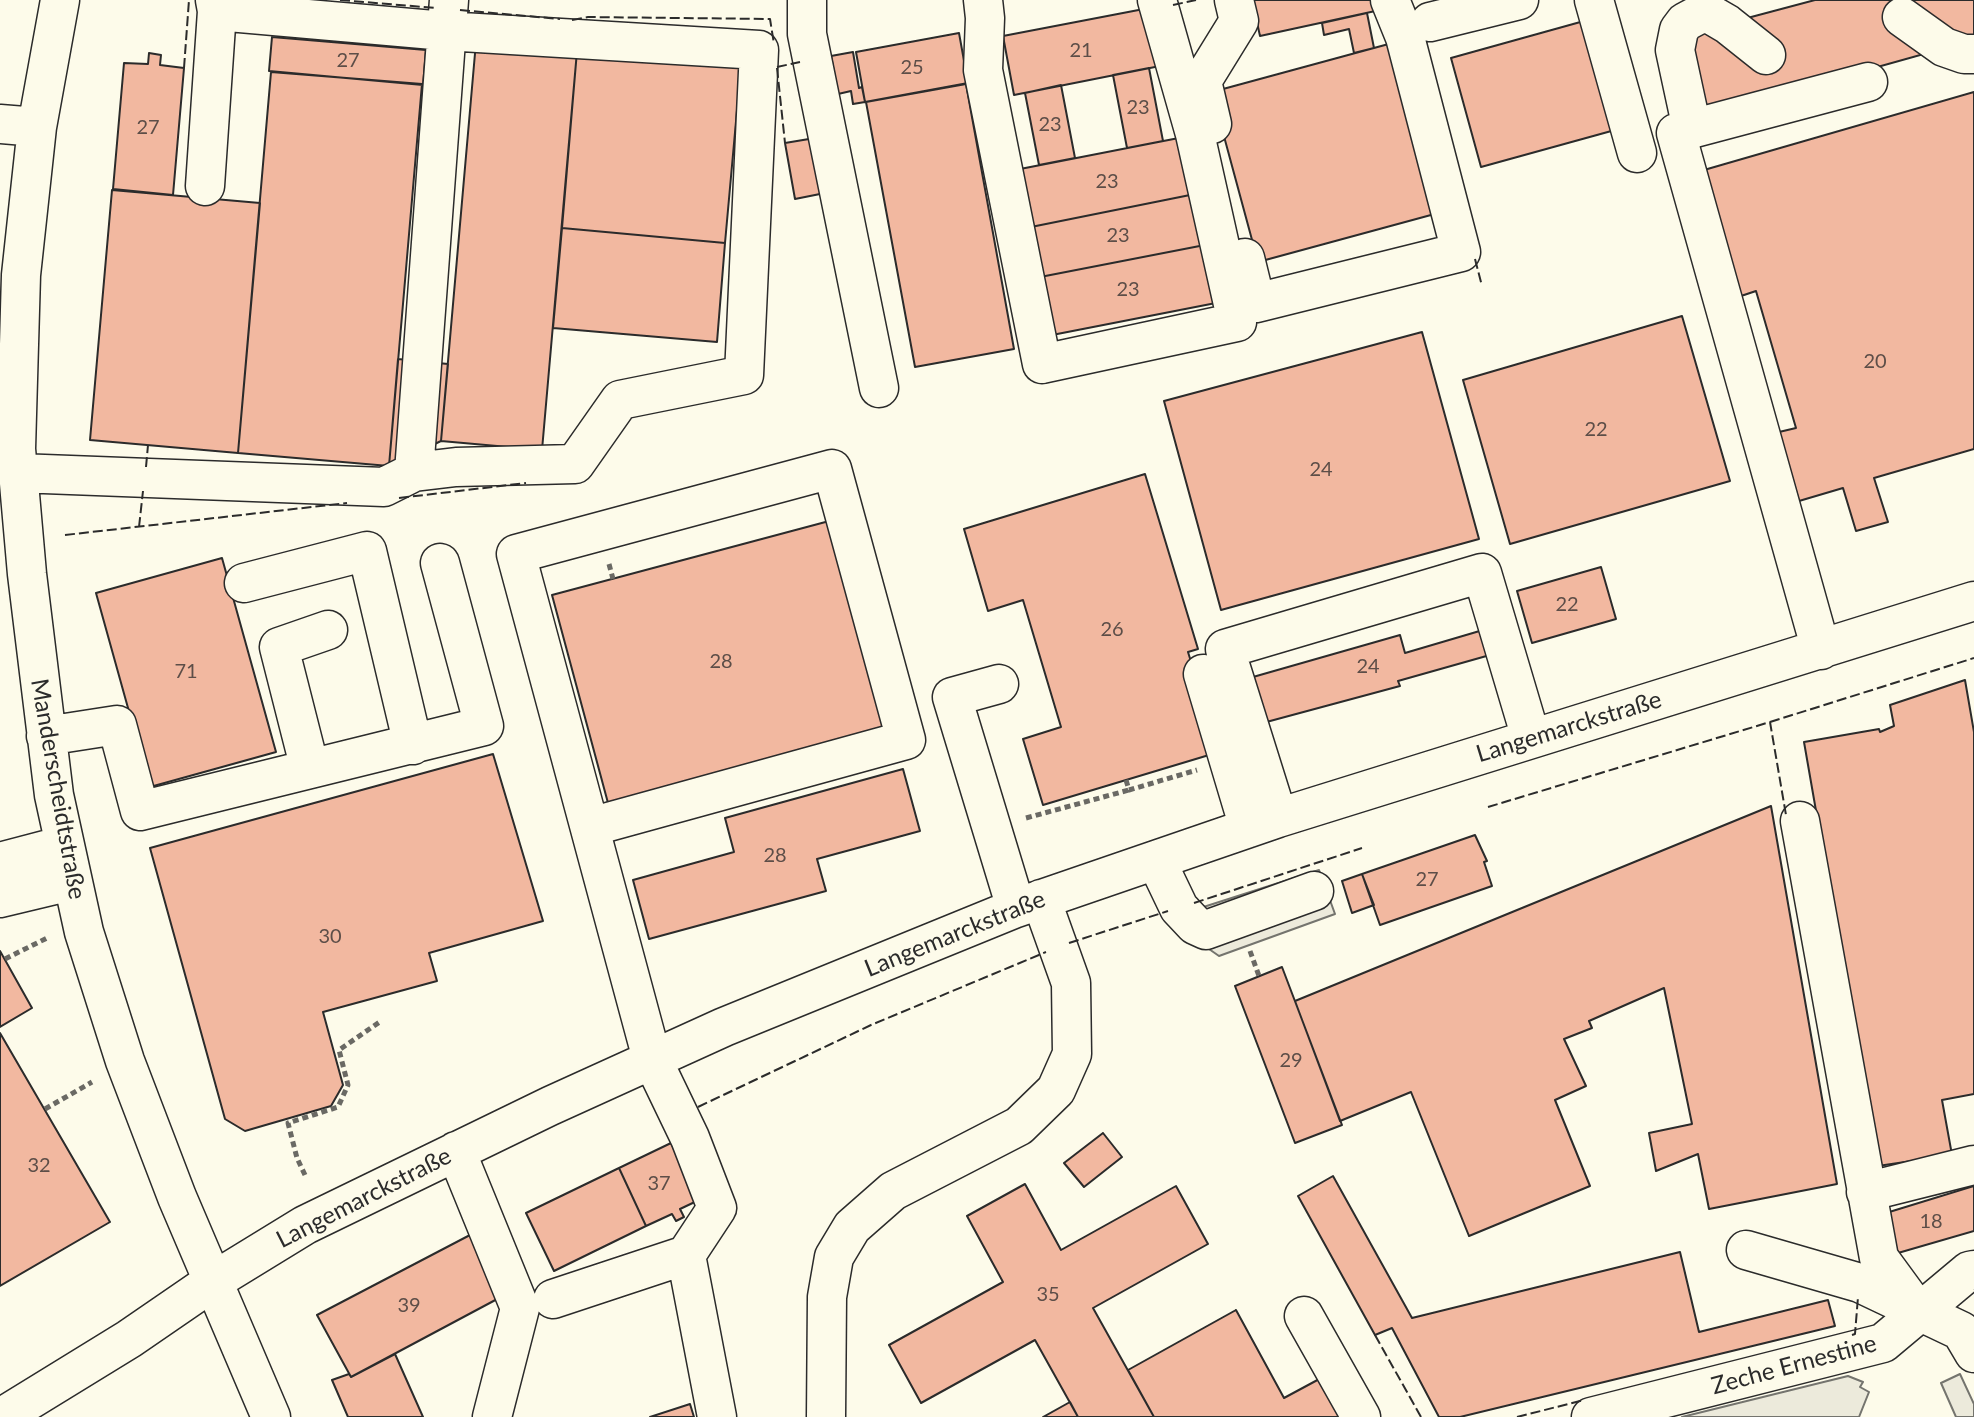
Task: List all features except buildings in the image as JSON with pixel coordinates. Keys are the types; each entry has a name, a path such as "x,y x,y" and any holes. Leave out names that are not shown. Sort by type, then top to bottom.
{"street":[{"name":"Manderscheidtstraße","path":"60,0 37,127 21,275 14,577 68,863 102,994 150,1129 271,1417"},
{"path":"807,0 807,34 879,388"},
{"path":"983,0 983,70 1042,364 1237,322 1195,134 1157,0"},
{"path":"1234,0 1239,21 1202,81 1256,303 1461,252 1405,37 1390,0"},
{"path":"1430,22 1519,0"},
{"path":"1594,0 1637,153"},
{"path":"18,473 384,487 414,472 456,467 575,464 620,400 744,375 759,50 447,16 216,6 205,186"},
{"path":"1690,117 1675,50 1679,30 1693,16 1710,14 1766,55"},
{"path":"414,472 447,16"},
{"path":"1902,17 1959,50"},
{"path":"1821,650 1676,133 1690,117 1868,82"},
{"path":"0,124 37,127"},
{"path":"553,1299 686,1255 717,1208 690,1138 652,1059 516,554 832,469 906,740 590,827"},
{"path":"244,583 367,551 413,745"},
{"path":"46,736 117,725 140,811 484,726 440,563"},
{"path":"1263,823 1225,649 1482,573 1531,738"},
{"name":"Langemarckstraße","path":"2,1417 305,1225 724,1027 1028,904 1263,823 1974,601"},
{"path":"310,769 279,647 328,630"},
{"path":"1203,674 1263,823"},
{"path":"826,1417 827,1297 834,1257 852,1227 893,1191 1019,1126 1056,1090 1072,1054 1071,983 991,827 952,697 999,684"},
{"path":"1800,821 1879,1258 1920,1314"},
{"path":"1156,860 1179,908 1195,925 1206,930 1314,891"},
{"path":"0,862 68,863"},
{"path":"0,898 68,863"},
{"path":"456,1151 520,1308 492,1417"},
{"path":"1866,1192 1974,1165"},
{"path":"1746,1250 1860,1283 1961,1331 1974,1353"},
{"path":"686,1255 717,1417"},
{"name":"Zeche Ernestine","path":"1591,1417 1883,1343 1974,1270"},
{"path":"1304,1316 1361,1417"}],"path":[{"path":"991,827 1182,774"},
{"path":"1126,780 1129,790"},
{"path":"5,959 47,938"},
{"path":"305,1175 297,1158 288,1121 338,1107 348,1085 339,1050 381,1021"},
{"path":"45,1109 92,1082"}],"shaded area":[{"path":"1319,870 1335,914 1219,956 1166,919"},
{"path":"1960,1374 1974,1404 1974,1417 1956,1417 1941,1383"},
{"path":"1848,1376 1863,1382 1860,1387 1869,1392 1859,1417 1682,1417"}],"fence":[{"path":"184,68 189,0"},
{"path":"340,0 436,8"},
{"path":"1173,5 1196,0"},
{"path":"460,10 560,19"},
{"path":"572,20 588,17 770,19 774,44"},
{"path":"777,67 800,62"},
{"path":"777,68 785,143"},
{"path":"1475,259 1482,286"},
{"path":"146,467 148,445"},
{"path":"399,498 526,483"},
{"path":"139,527 143,491"},
{"path":"65,535 347,503"},
{"path":"1770,722 1974,658"},
{"path":"1488,807 1770,722 1786,815"},
{"path":"1194,903 1362,848"},
{"path":"1069,943 1168,911"},
{"path":"698,1107 871,1025 1046,952"},
{"path":"1852,1335 1855,1334 1858,1297"},
{"path":"1375,1335 1421,1417"},
{"path":"1517,1417 1584,1400"}]}
